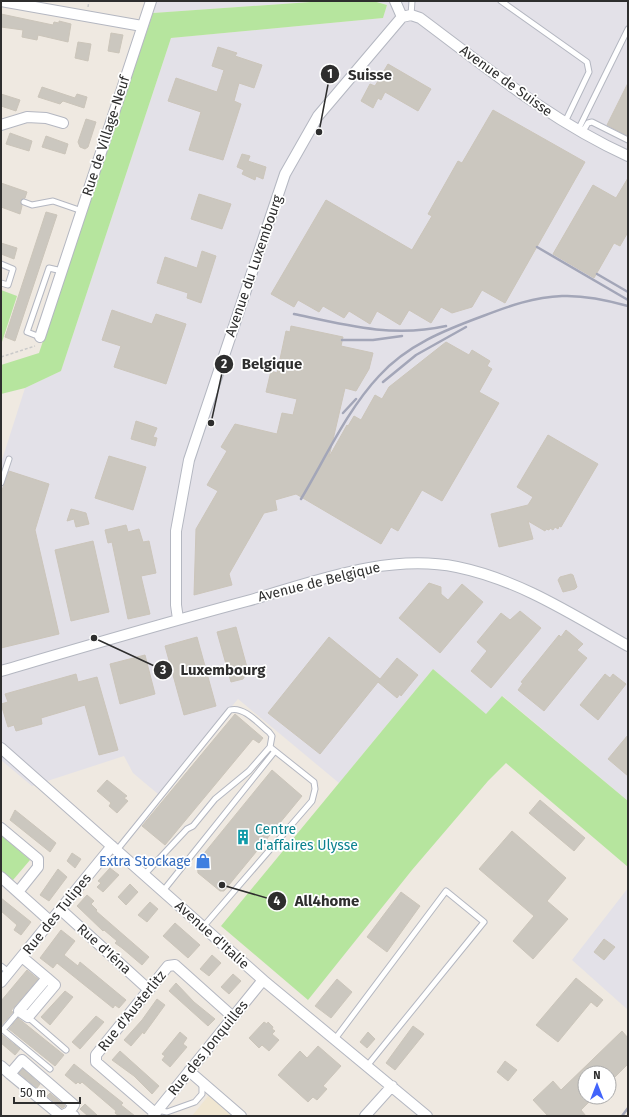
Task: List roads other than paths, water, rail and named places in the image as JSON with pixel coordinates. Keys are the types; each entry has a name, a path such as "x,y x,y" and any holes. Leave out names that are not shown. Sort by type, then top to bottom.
{"street":[{"path":"1,1 142,26"},
{"name":"Rue de Village-Neuf","path":"40,337 151,1"},
{"path":"395,1 406,16"},
{"name":"Avenue de Suisse","path":"406,16 420,18 536,104 580,132 628,156"},
{"name":"Avenue du Luxembourg","path":"178,619 176,605 176,531 189,460 285,174 318,116 406,16"},
{"path":"1,125 27,117 46,118 63,123"},
{"name":"Avenue de Belgique","path":"1,671 178,619 367,568 408,563 456,567 500,578 540,596 628,646"},
{"name":"Avenue d'Italie","path":"1,748 262,980 427,1116"},
{"path":"1,828 38,859 38,867 18,892"},
{"name":"Rue des Tulipes","path":"1,982 5,969 22,957 60,909 114,848"},
{"path":"1,877 50,921"},
{"name":"Rue d'Iéna","path":"60,909 148,989"},
{"path":"22,957 47,978 55,985 28,1017 19,1011 47,978"},
{"name":"Rue d'Austerlitz","path":"155,1113 96,1062 96,1055 148,989 168,966 175,965 233,1017"},
{"name":"Rue des Jonquilles","path":"155,1113 262,980"},
{"path":"1,1066 10,1074 61,1116 72,1114 74,1105 22,1060 10,1074"},
{"path":"189,1071 240,1116"},
{"path":"365,1116 392,1086"}],"lane":[{"path":"406,16 412,1"},
{"path":"501,1 587,62 589,72 565,123"},
{"path":"580,132 628,29"},
{"path":"580,132 588,123 592,122 628,140"},
{"path":"24,202 32,205 53,201 82,211"},
{"path":"1,264 13,268 8,285 1,282"},
{"path":"1,483 9,459"},
{"path":"114,848 230,710 236,708 242,710 269,732 272,736 270,747 249,771 215,799 192,826 187,829 144,875"},
{"path":"203,927 312,801 315,789 314,782 270,747"},
{"path":"163,891 275,751"},
{"path":"335,1039 446,891 484,922 367,1066"},
{"path":"19,1011 4,1030 50,1069"},
{"path":"28,1017 66,1050"},
{"path":"155,1113 167,1112 195,1102 202,1094 202,1082"}],"railway":[{"path":"537,247 628,300"},
{"path":"597,274 628,292"},
{"path":"301,499 337,435 367,389 390,365 414,347 469,321 512,306 542,298 579,296 628,306"},
{"path":"294,314 369,329 407,331 446,326"},
{"path":"383,382 416,355 466,327"},
{"path":"342,340 373,340 402,336"},
{"path":"343,413 356,399"},
{"path":"622,1116 628,1108"}],"place":[{"name":"Suisse","path":"319,132"},
{"name":"Belgique","path":"211,423"},
{"name":"Luxembourg","path":"94,638"},
{"name":"Centre d'affaires Ulysse","path":"243,837"},
{"name":"Extra Stockage","path":"203,861"},
{"name":"All4home","path":"222,885"}]}
